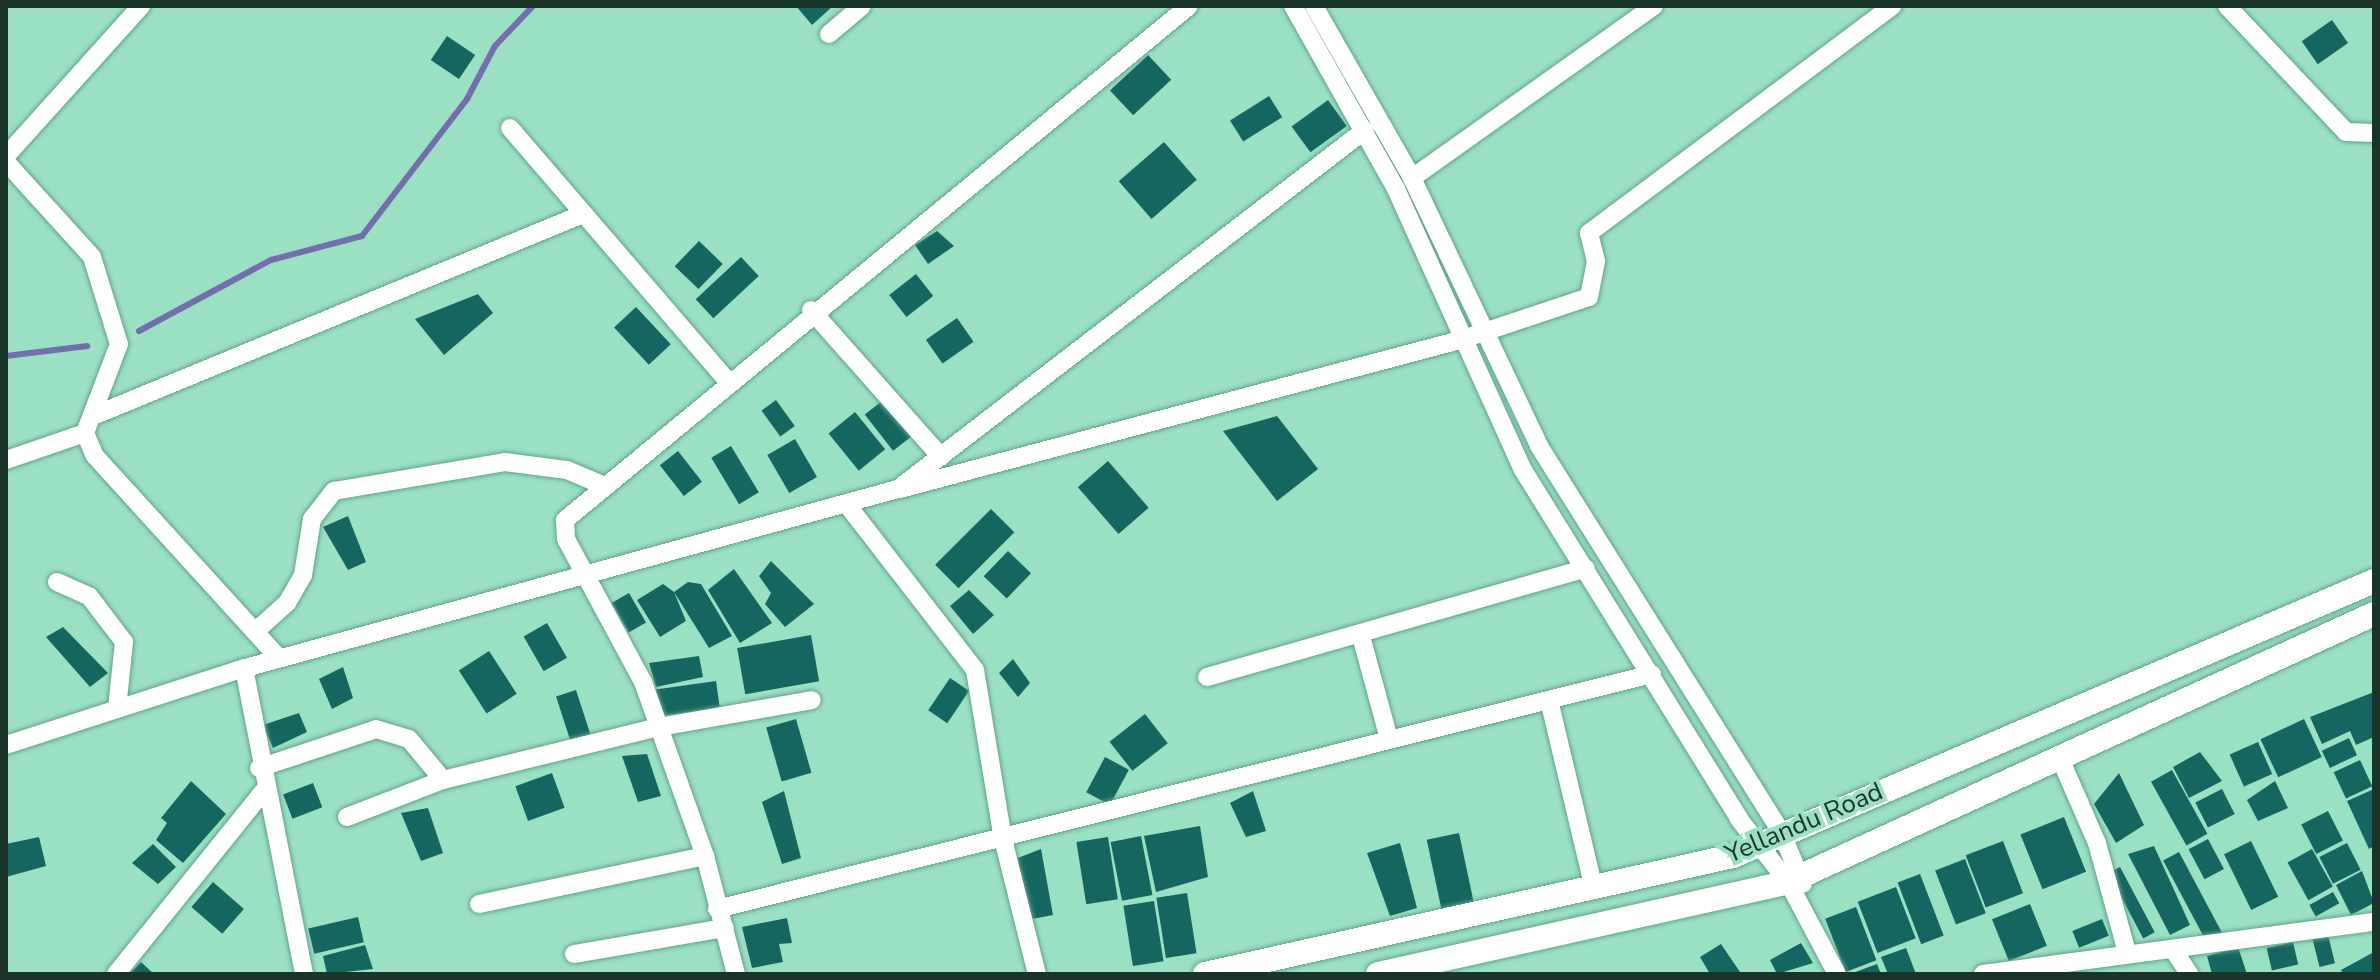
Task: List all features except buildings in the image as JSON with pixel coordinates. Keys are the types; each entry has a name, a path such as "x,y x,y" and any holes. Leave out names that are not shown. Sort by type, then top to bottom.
{"main road":[{"name":"Yellandu Road","path":"1205,974 1594,889 1758,845 2374,581"},
{"name":"Yellandu Road","path":"1378,974 1796,878 2374,614"}],"street":[{"path":"6,460 85,433 98,414 119,344 92,257 6,159 141,6"},
{"path":"829,34 862,6"},
{"path":"736,974 705,856 659,727 589,577 566,539 565,520 602,485 729,383 811,310 1189,6"},
{"path":"1293,6 1365,130 1523,470 1758,845 1796,878"},
{"path":"1314,6 1412,178 1539,446 1782,834 1796,878 1801,907 1837,974"},
{"path":"1412,178 1654,6"},
{"path":"6,745 279,658 1460,340 1589,297 1596,261 1589,233 1892,6"},
{"path":"2227,6 2346,132 2374,133"},
{"path":"510,128 729,383"},
{"path":"898,489 1151,288 1365,130"},
{"path":"98,414 583,214"},
{"path":"811,310 941,457"},
{"path":"85,433 95,456 258,629 279,658"},
{"path":"258,629 297,584 312,519 334,491 505,462 567,470 602,485"},
{"path":"849,507 975,670 1003,839 1037,974"},
{"path":"1207,677 1361,636 1586,568"},
{"path":"57,582 89,596 124,642 117,709"},
{"path":"1361,636 1389,739"},
{"path":"244,668 263,792 304,974"},
{"path":"717,909 1652,674"},
{"path":"347,817 443,780 659,727 812,700"},
{"path":"1549,700 1594,889"},
{"path":"259,768 376,729 409,739 443,780"},
{"path":"2059,756 2097,843 2127,953"},
{"path":"116,974 263,792"},
{"path":"479,904 705,856"},
{"path":"1983,974 2374,922"},
{"path":"574,954 725,928"},
{"path":"2173,949 2189,974"}],"waterway":[{"path":"139,331 271,260 362,236 467,99 495,46 533,6"},
{"path":"6,356 87,346"}]}
